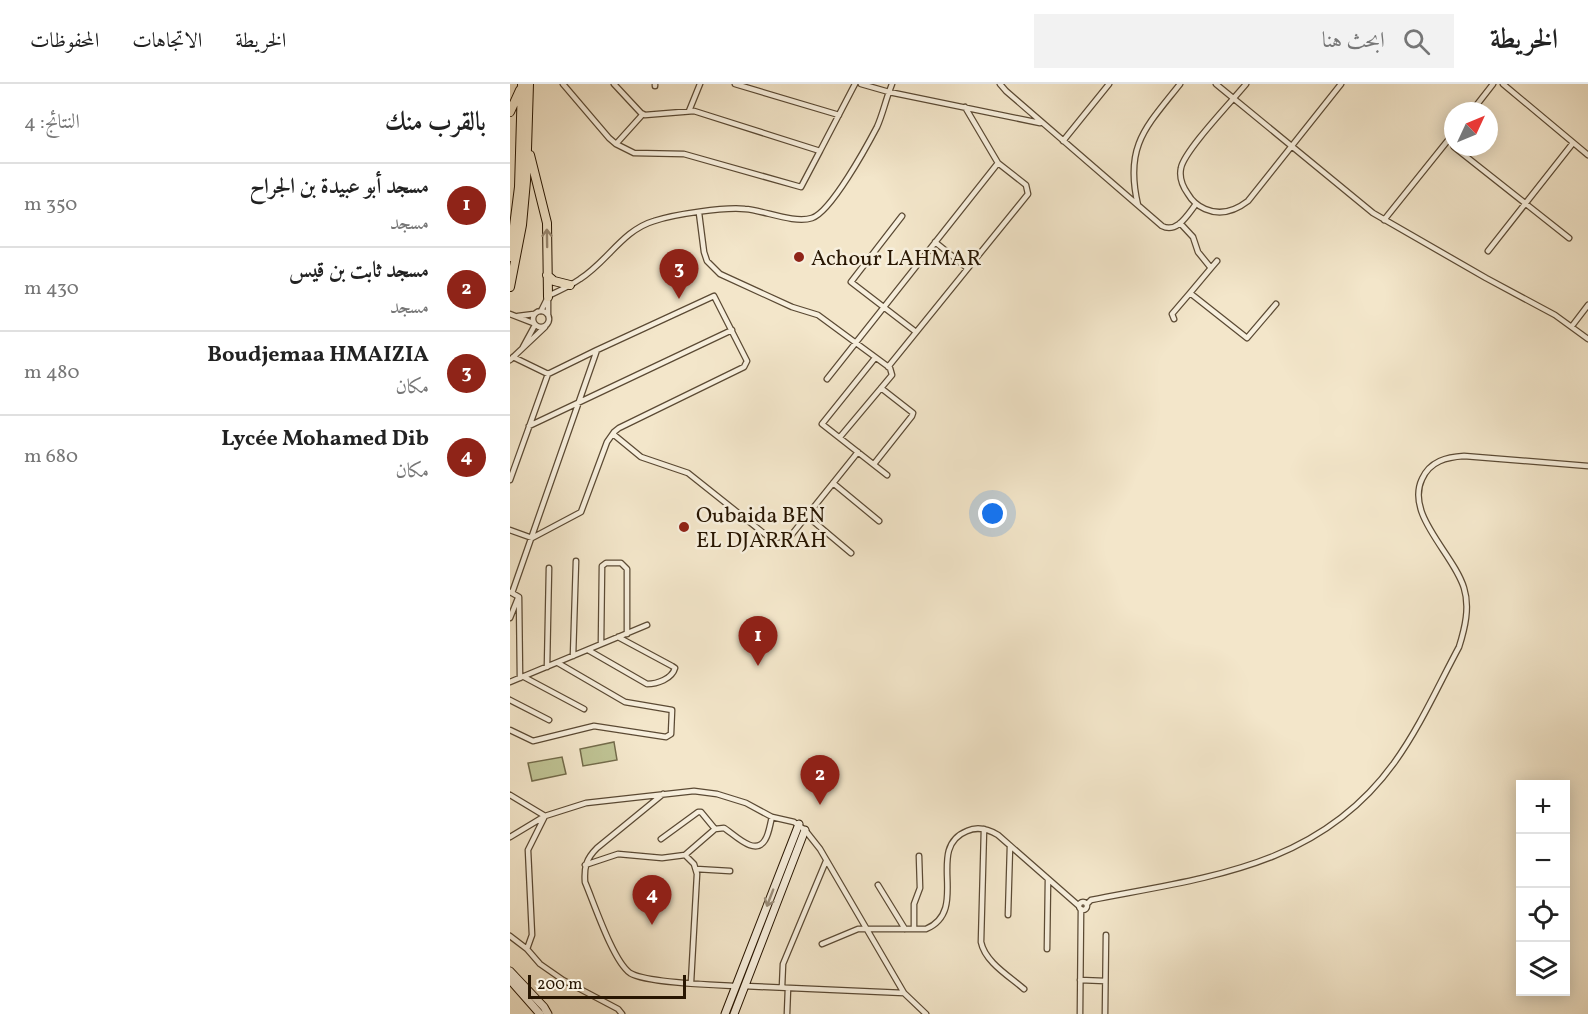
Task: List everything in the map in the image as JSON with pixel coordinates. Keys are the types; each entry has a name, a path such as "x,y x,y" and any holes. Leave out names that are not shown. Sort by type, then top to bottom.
{"highway":[{"path":"510,112 513,98 522,84"},
{"path":"510,258 519,187 522,84"},
{"path":"510,287 522,225 529,84"},
{"path":"527,141 547,223 548,297"},
{"path":"547,275 554,281 570,285"}],"main road":[{"path":"734,1014 802,827"},
{"path":"725,1014 802,827"},
{"path":"510,971 548,1014"},
{"path":"510,980 540,1014"}],"street":[{"path":"563,84 616,144 634,153 679,153 694,156 801,187 855,84"},
{"path":"614,84 643,114 654,116 689,111 820,151"},
{"path":"689,111 700,84"},
{"path":"735,84 839,115"},
{"path":"861,84 889,92 1043,123"},
{"path":"512,315 534,314 541,311 548,297 581,279 640,226 655,220 718,209 744,208 800,219 812,218 830,202 850,174 877,126 892,84"},
{"path":"1000,84 1166,228 1172,229 1180,223 1196,204"},
{"path":"1063,141 1109,84"},
{"path":"1138,206 1133,171 1137,147 1149,124 1180,84"},
{"path":"1216,84 1384,220 1555,315 1588,339"},
{"path":"1246,84 1190,150 1180,168 1183,186 1196,204 1206,210 1224,212 1240,208 1293,147 1341,84"},
{"path":"1479,102 1493,84"},
{"path":"1503,84 1588,155"},
{"path":"888,367 1028,191 1026,185 998,163 965,106"},
{"path":"616,144 643,114"},
{"path":"1488,251 1573,143"},
{"path":"1384,220 1444,146"},
{"path":"1464,156 1569,238"},
{"path":"827,379 998,163"},
{"path":"699,213 704,252 707,261 714,268 733,281 792,307 818,315 888,367 892,375 840,437"},
{"path":"902,216 850,282 916,332"},
{"path":"1180,223 1193,237 1198,252 1211,268"},
{"path":"935,242 968,268"},
{"path":"1174,319 1172,314 1217,261"},
{"path":"1191,293 1247,338 1276,304"},
{"path":"510,480 548,374 711,296 716,297 747,361 744,367 641,417 612,434 581,512 532,538 510,530"},
{"path":"548,297 549,321 511,358 548,374"},
{"path":"1572,326 1588,305"},
{"path":"541,311 548,315"},
{"path":"523,347 534,324 534,314"},
{"path":"512,315 540,327 545,326"},
{"path":"529,426 732,330"},
{"path":"519,597 511,593 597,350"},
{"path":"875,358 822,424 887,475"},
{"path":"874,464 913,413 881,388"},
{"path":"612,434 641,457 688,474 776,543 789,538 858,452"},
{"path":"822,944 866,928 905,930 926,929 935,925 945,911 948,902 948,859 951,844 955,838 969,830 984,829 998,835 1080,908 1086,908 1091,900 1221,875 1300,845 1326,829 1353,808 1380,780 1405,747 1459,647 1464,633 1467,605 1465,590 1456,568 1427,523 1418,502 1418,492 1424,475 1438,462 1449,457 1464,456 1588,466"},
{"path":"833,483 879,521"},
{"path":"807,516 851,553"},
{"path":"573,656 576,561"},
{"path":"601,644 602,566 606,563 621,563 627,569 627,634"},
{"path":"547,667 549,567"},
{"path":"510,618 519,597"},
{"path":"519,597 522,677"},
{"path":"510,682 648,625"},
{"path":"588,650 647,684 668,678 674,673 675,668 672,666 618,637"},
{"path":"510,730 533,741 594,726 666,737 670,734 672,710 625,702 558,663"},
{"path":"522,677 584,709"},
{"path":"510,700 549,720"},
{"path":"510,837 545,816 586,803 646,795 694,792 717,794 746,803 772,817 802,827 820,849 904,993 926,1014"},
{"path":"663,794 597,848 588,857 585,865 585,882 616,956 630,973 639,977 736,986 904,993"},
{"path":"510,795 545,816"},
{"path":"646,795 652,804"},
{"path":"661,839 698,812 701,812 715,829"},
{"path":"527,949 532,935 528,850 545,816"},
{"path":"585,865 618,854 662,858 685,855 715,829 724,828 749,846 758,846 766,840 772,817"},
{"path":"984,829 983,949 988,957 1024,989"},
{"path":"1008,915 1010,845"},
{"path":"685,855 696,869 691,982"},
{"path":"914,929 914,904 920,888 919,856"},
{"path":"782,987 783,964 826,861"},
{"path":"696,869 730,871"},
{"path":"1047,949 1048,880"},
{"path":"878,885 905,930"},
{"path":"1080,908 1080,1014"},
{"path":"1105,1014 1106,935"},
{"path":"510,936 527,949 540,964 618,1009 622,1014"},
{"path":"1080,980 1105,981"},
{"path":"787,1014 788,987"}],"green space":[{"path":"614,742 617,760 583,766 580,749"},
{"path":"562,757 566,774 532,781 528,763"}],"place":[{"name":"Achour LAHMAR","path":"799,257"},
{"name":"Boudjemaa HMAIZIA","path":"679,299"},
{"name":"Oubaida BEN EL DJARRAH","path":"684,527"},
{"name":"مسجد أبو عبيدة بن الجراح","path":"758,666"},
{"name":"مسجد ثابت بن قيس","path":"820,805"},
{"name":"Lycée Mohamed Dib","path":"652,925"}]}
